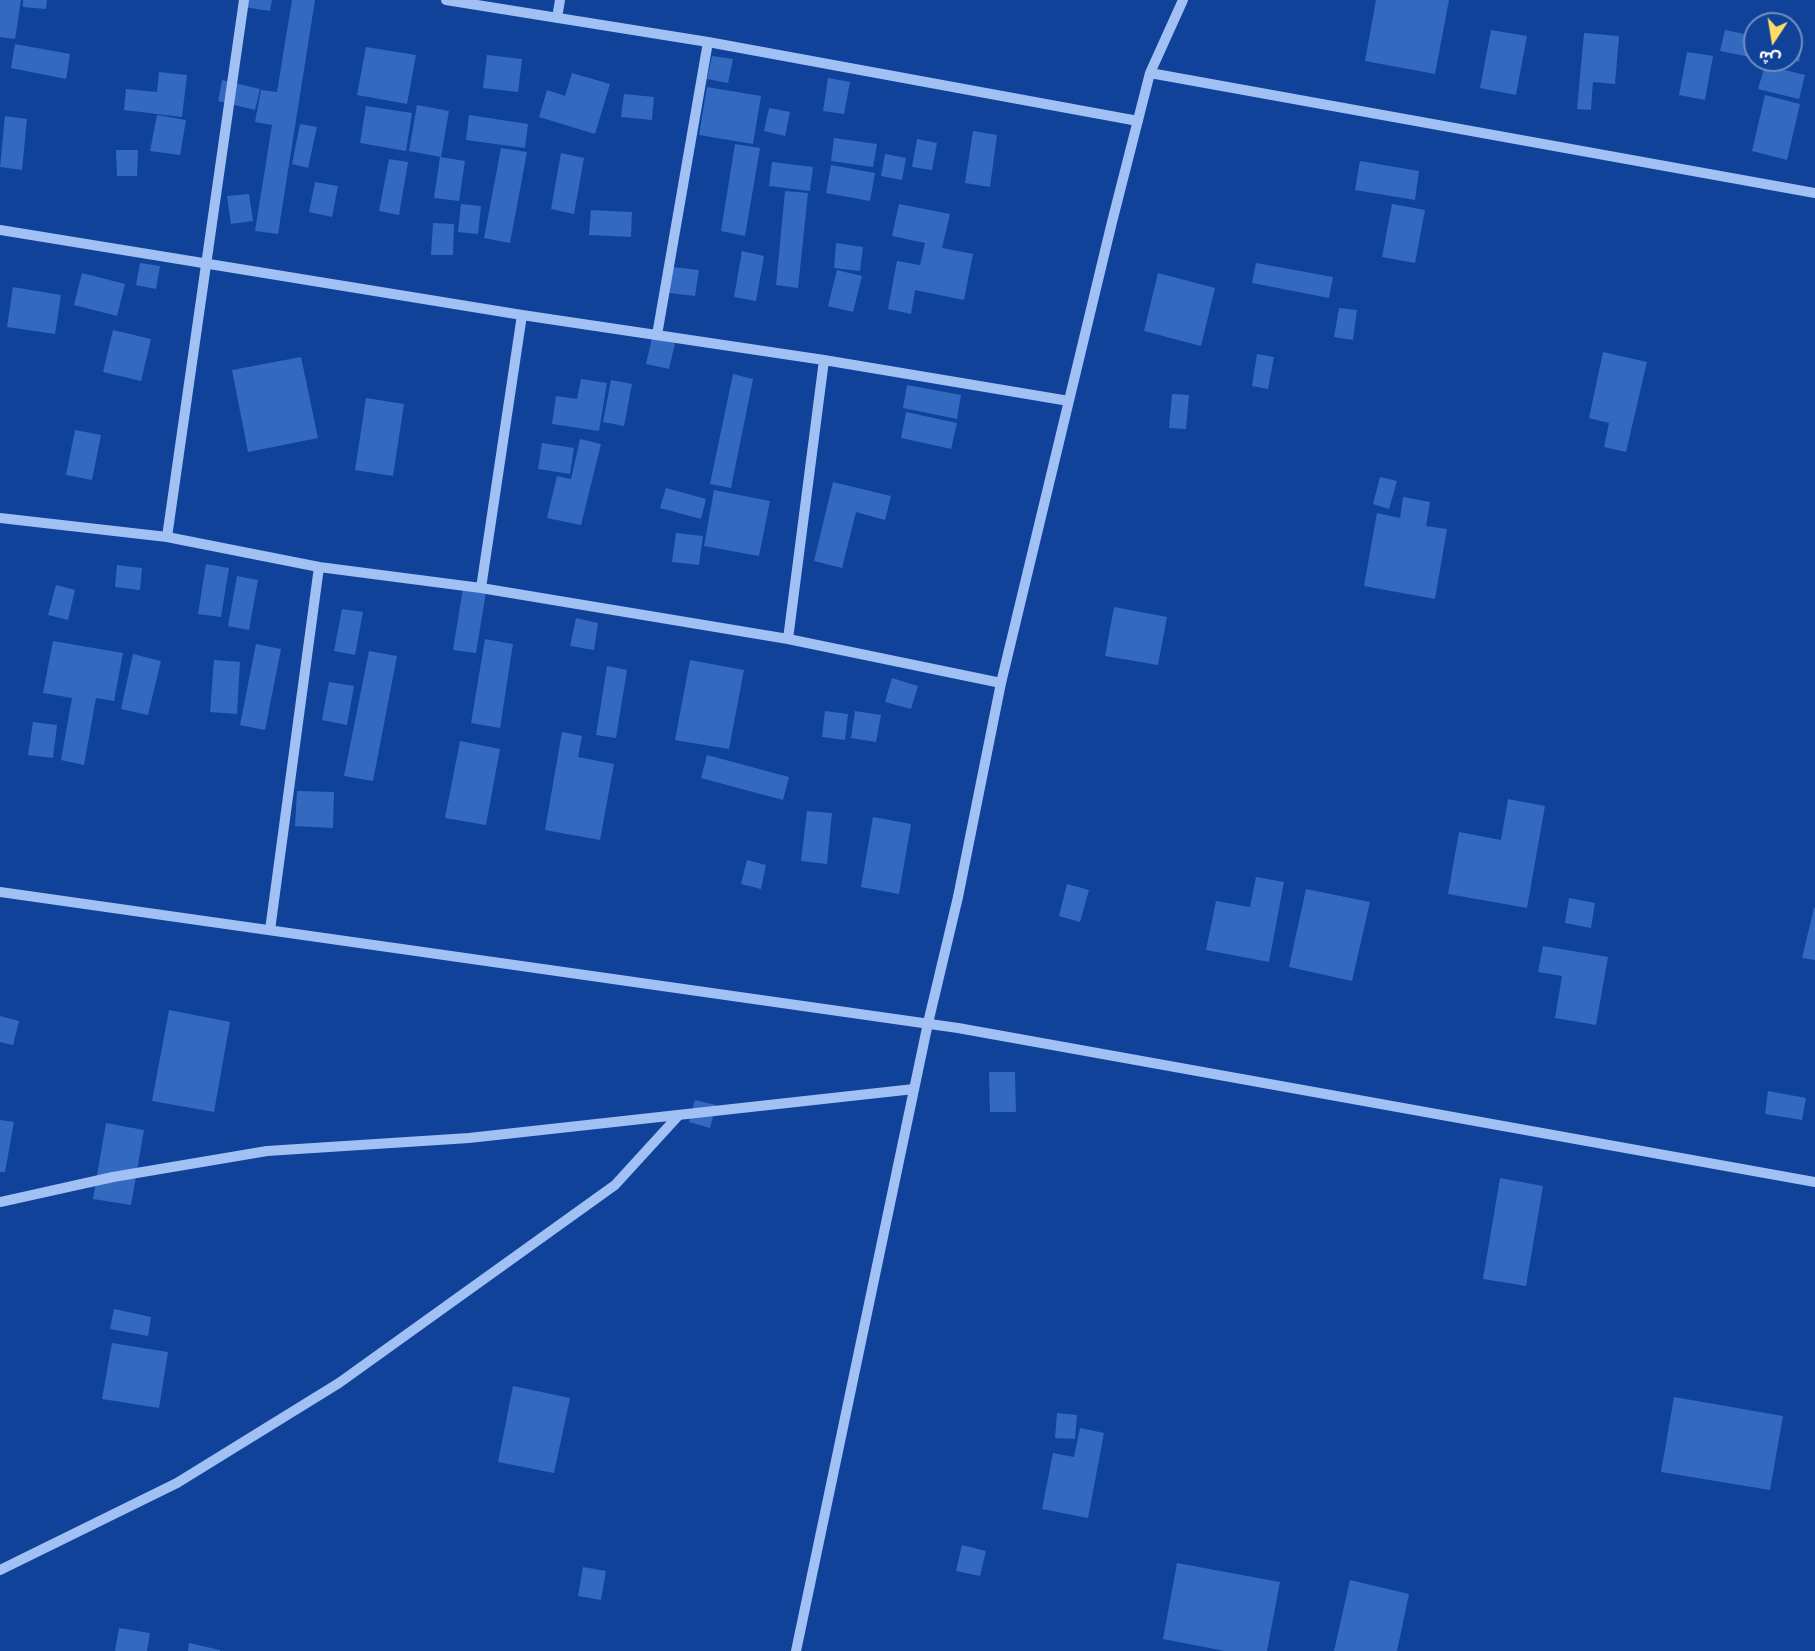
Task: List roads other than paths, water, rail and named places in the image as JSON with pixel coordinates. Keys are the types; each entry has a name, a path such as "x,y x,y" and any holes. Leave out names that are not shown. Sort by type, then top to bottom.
{"street":[{"path":"167,537 244,0"},
{"path":"446,0 708,42 1138,121"},
{"path":"557,18 560,0"},
{"path":"796,1651 928,1023 958,897 1001,683 1150,73 1183,0"},
{"path":"657,335 708,42"},
{"path":"1150,73 1815,193"},
{"path":"0,230 1069,401"},
{"path":"482,588 522,315"},
{"path":"788,639 824,360"},
{"path":"0,518 167,537 320,567 482,588 788,639 1001,683"},
{"path":"270,930 320,567"},
{"path":"0,892 928,1023 1815,1182"},
{"path":"0,1202 113,1177 267,1151 469,1138 914,1089"},
{"path":"0,1570 177,1483 339,1383 615,1185 679,1115"}]}
